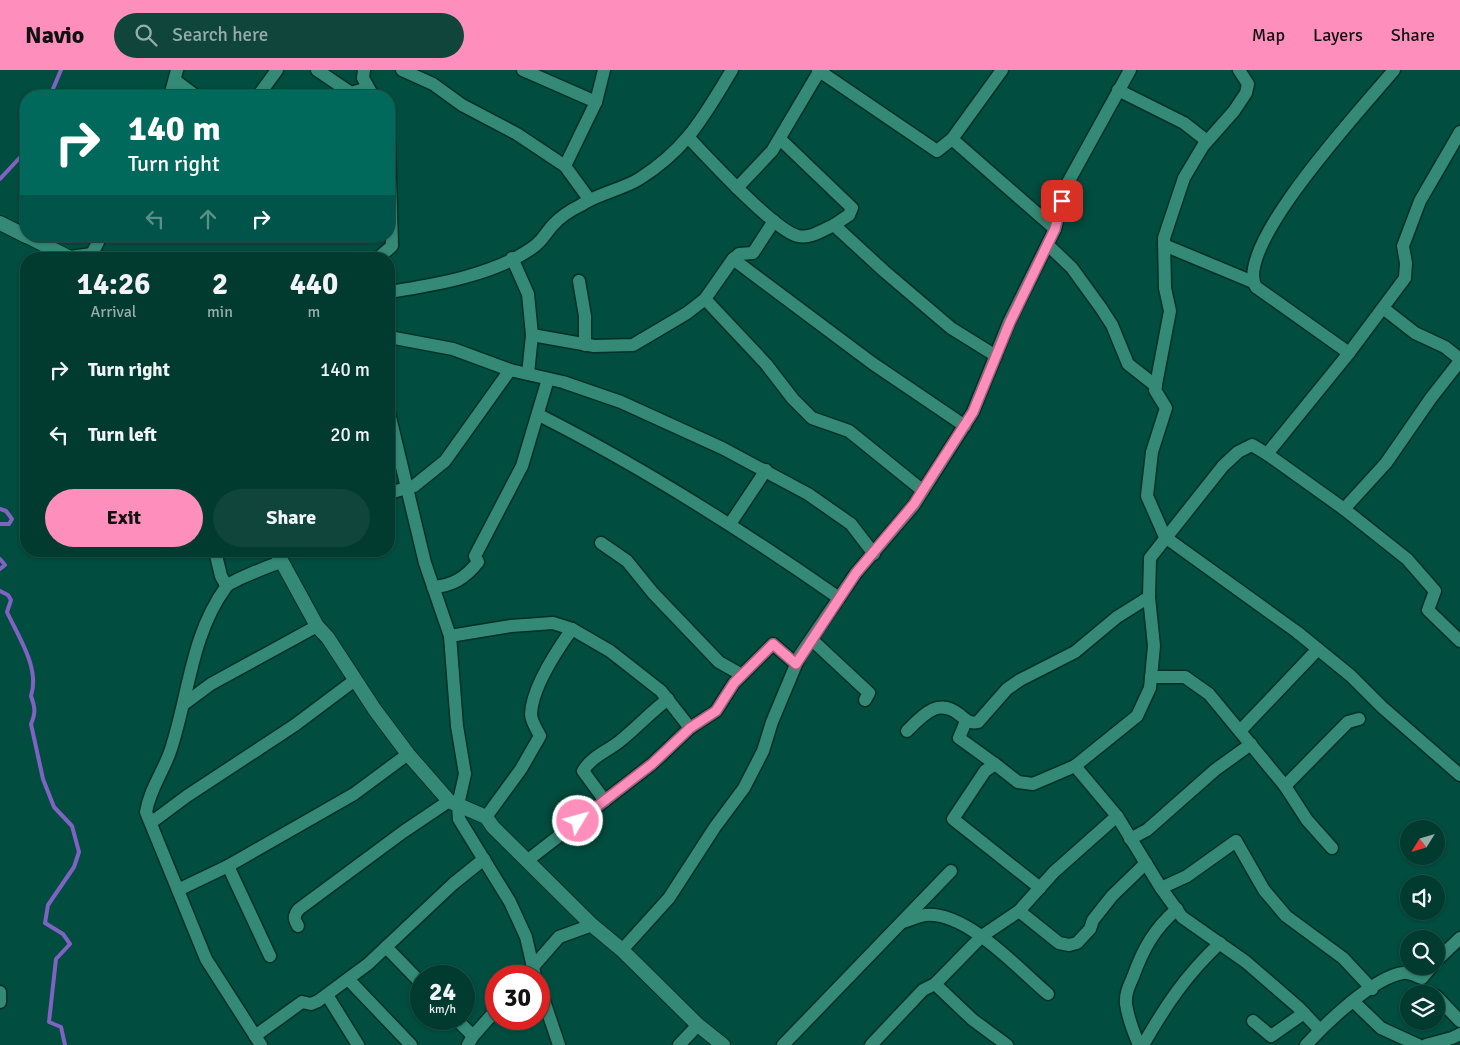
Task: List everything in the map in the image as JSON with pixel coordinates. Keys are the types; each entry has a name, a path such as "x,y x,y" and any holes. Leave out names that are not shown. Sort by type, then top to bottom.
{"street":[{"path":"262,90 277,70"},
{"path":"317,70 345,90"},
{"path":"364,70 363,78 369,90"},
{"path":"402,70 433,84 462,105 517,134 565,166 589,199"},
{"path":"524,70 596,102"},
{"path":"565,166 596,102 604,70"},
{"path":"395,291 438,285 463,278 512,258 535,246 549,233 552,225 589,199 608,194 638,180 689,138 732,70"},
{"path":"738,188 772,151 819,70 937,151 952,139 1002,70"},
{"path":"622,950 668,898 744,788 763,750 772,722 796,664 811,639 856,573 874,554 914,504 965,426 1010,322 1055,229 1065,188 1130,70"},
{"path":"1239,70 1248,84 1246,93 1234,111 1208,141 1184,178 1164,238 1165,288 1170,311 1155,390 1166,408 1152,452 1146,496 1165,537 1318,649 1351,676 1388,712 1460,776"},
{"path":"1349,353 1256,287 1253,282 1252,267 1272,226 1332,141 1394,70"},
{"path":"172,90 176,76 190,90"},
{"path":"1118,90 1184,123 1208,141"},
{"path":"1267,454 1349,353 1404,278 1406,264 1402,246 1413,224 1420,201 1460,132"},
{"path":"689,138 738,188 774,221 797,236 810,236 834,225 849,215 852,208 780,139"},
{"path":"952,139 1055,229"},
{"path":"532,335 585,345 633,345 705,299 733,259 739,254 753,252 774,221"},
{"path":"0,224 20,233"},
{"path":"834,225 884,271 952,328 996,356"},
{"path":"39,242 59,252"},
{"path":"385,252 392,246 392,242"},
{"path":"1048,245 1072,268 1101,308 1112,325 1128,364 1156,386"},
{"path":"1164,245 1253,282"},
{"path":"512,258 528,294 532,335 528,374"},
{"path":"733,259 872,363 965,426"},
{"path":"579,282 585,316 585,345"},
{"path":"705,299 766,364 793,399 812,418 849,431 922,490"},
{"path":"1344,509 1386,463 1460,360 1445,347 1415,333 1383,308"},
{"path":"395,338 453,349 510,370 548,379 621,402 766,470 832,510 850,524 874,554"},
{"path":"395,492 414,486 445,461 510,370"},
{"path":"434,587 444,586 456,581 469,573 478,562 475,556 522,466 539,415 548,379"},
{"path":"539,415 600,446 730,524 776,553 840,598"},
{"path":"298,926 294,919 295,914 299,910 403,832 453,803 465,774 457,726 450,636 425,563 395,440"},
{"path":"966,721 959,738 1018,782 1033,784 1075,766 1137,716 1150,688 1154,646 1149,597 1150,558 1223,466 1238,452 1252,446 1267,454 1344,509 1407,559 1435,590 1428,610 1460,641"},
{"path":"730,524 766,470"},
{"path":"601,543 627,561 653,593 719,662 742,675"},
{"path":"216,557 221,576 226,585"},
{"path":"277,557 226,585 201,632 189,672 184,704 171,751 149,796 146,812 152,822 206,959 258,1041 302,1002 311,1004 328,996 348,980 453,884 484,859"},
{"path":"280,557 317,626 328,638 355,680 408,754 453,803 459,819 510,902 526,937 529,965"},
{"path":"907,731 924,713 943,706 954,710 966,721 978,722 1007,689 1075,652 1117,617 1149,597"},
{"path":"450,636 511,626 553,624 572,630 632,666 661,691 690,728"},
{"path":"184,704 211,684 317,626"},
{"path":"486,817 521,769 540,736 531,717 533,704 556,652 572,630"},
{"path":"811,639 869,693 865,700"},
{"path":"528,860 652,764 690,728 716,711 734,683 773,644 796,664"},
{"path":"1240,731 1318,649"},
{"path":"1151,677 1180,676 1194,682 1209,694 1285,786 1307,820 1332,848"},
{"path":"152,822 187,796 321,708 355,680"},
{"path":"605,801 583,771 587,765 605,750 619,742 668,699"},
{"path":"1285,786 1348,722 1359,719"},
{"path":"1130,839 1147,830 1215,770 1251,744"},
{"path":"178,890 228,866 354,794 408,754"},
{"path":"994,764 985,771 953,819 1040,888"},
{"path":"1075,766 1117,816 1161,888 1182,917 1261,974 1320,1030"},
{"path":"453,803 486,817 493,827 592,925 622,950 698,1025 723,1045"},
{"path":"871,1045 923,990 935,984 982,936 1019,911 1054,872 1117,816"},
{"path":"1161,888 1187,876 1236,841 1264,890 1286,916 1343,958 1372,989"},
{"path":"1019,911 1058,944 1069,945 1077,943 1112,896 1146,863"},
{"path":"228,866 270,956"},
{"path":"783,1045 951,871"},
{"path":"1138,1045 1130,1023 1127,992 1150,937 1160,923 1177,909"},
{"path":"903,922 926,915 951,919 982,936 1048,994"},
{"path":"536,965 559,937 592,925"},
{"path":"1445,953 1459,941"},
{"path":"1143,1045 1165,1006 1183,981 1220,943"},
{"path":"386,947 410,972"},
{"path":"1306,1045 1353,1001 1386,977 1405,972 1422,978 1428,985"},
{"path":"348,980 411,1045"},
{"path":"935,984 973,1020 1007,1045"},
{"path":"0,992 0,1002"},
{"path":"328,996 358,1045"},
{"path":"1353,1001 1381,1028 1418,1045"},
{"path":"1445,1005 1460,1021"},
{"path":"1253,1021 1271,1036 1304,1013"},
{"path":"550,1018 559,1045"},
{"path":"463,1030 470,1041 485,1023"},
{"path":"679,1045 698,1025"},
{"path":"1426,1045 1460,1034"}],"waterway":[{"path":"53,90 61,70"},
{"path":"0,179 20,157"},
{"path":"0,509 6,511 12,519 9,524 0,524"},
{"path":"0,559 5,565 0,569"},
{"path":"0,591 8,595 11,600 7,612 31,664 33,675 31,696 34,710 31,724 43,779 54,807 72,826 79,852 74,867 48,905 45,923 63,934 70,944 56,959 49,1022 61,1027 65,1045"}],"route":[{"path":"578,821 652,764 690,728 716,711 734,683 773,644 796,664 800,655 856,573 874,554 914,504 965,426 973,412 1010,322 1055,229 1062,201"}]}
